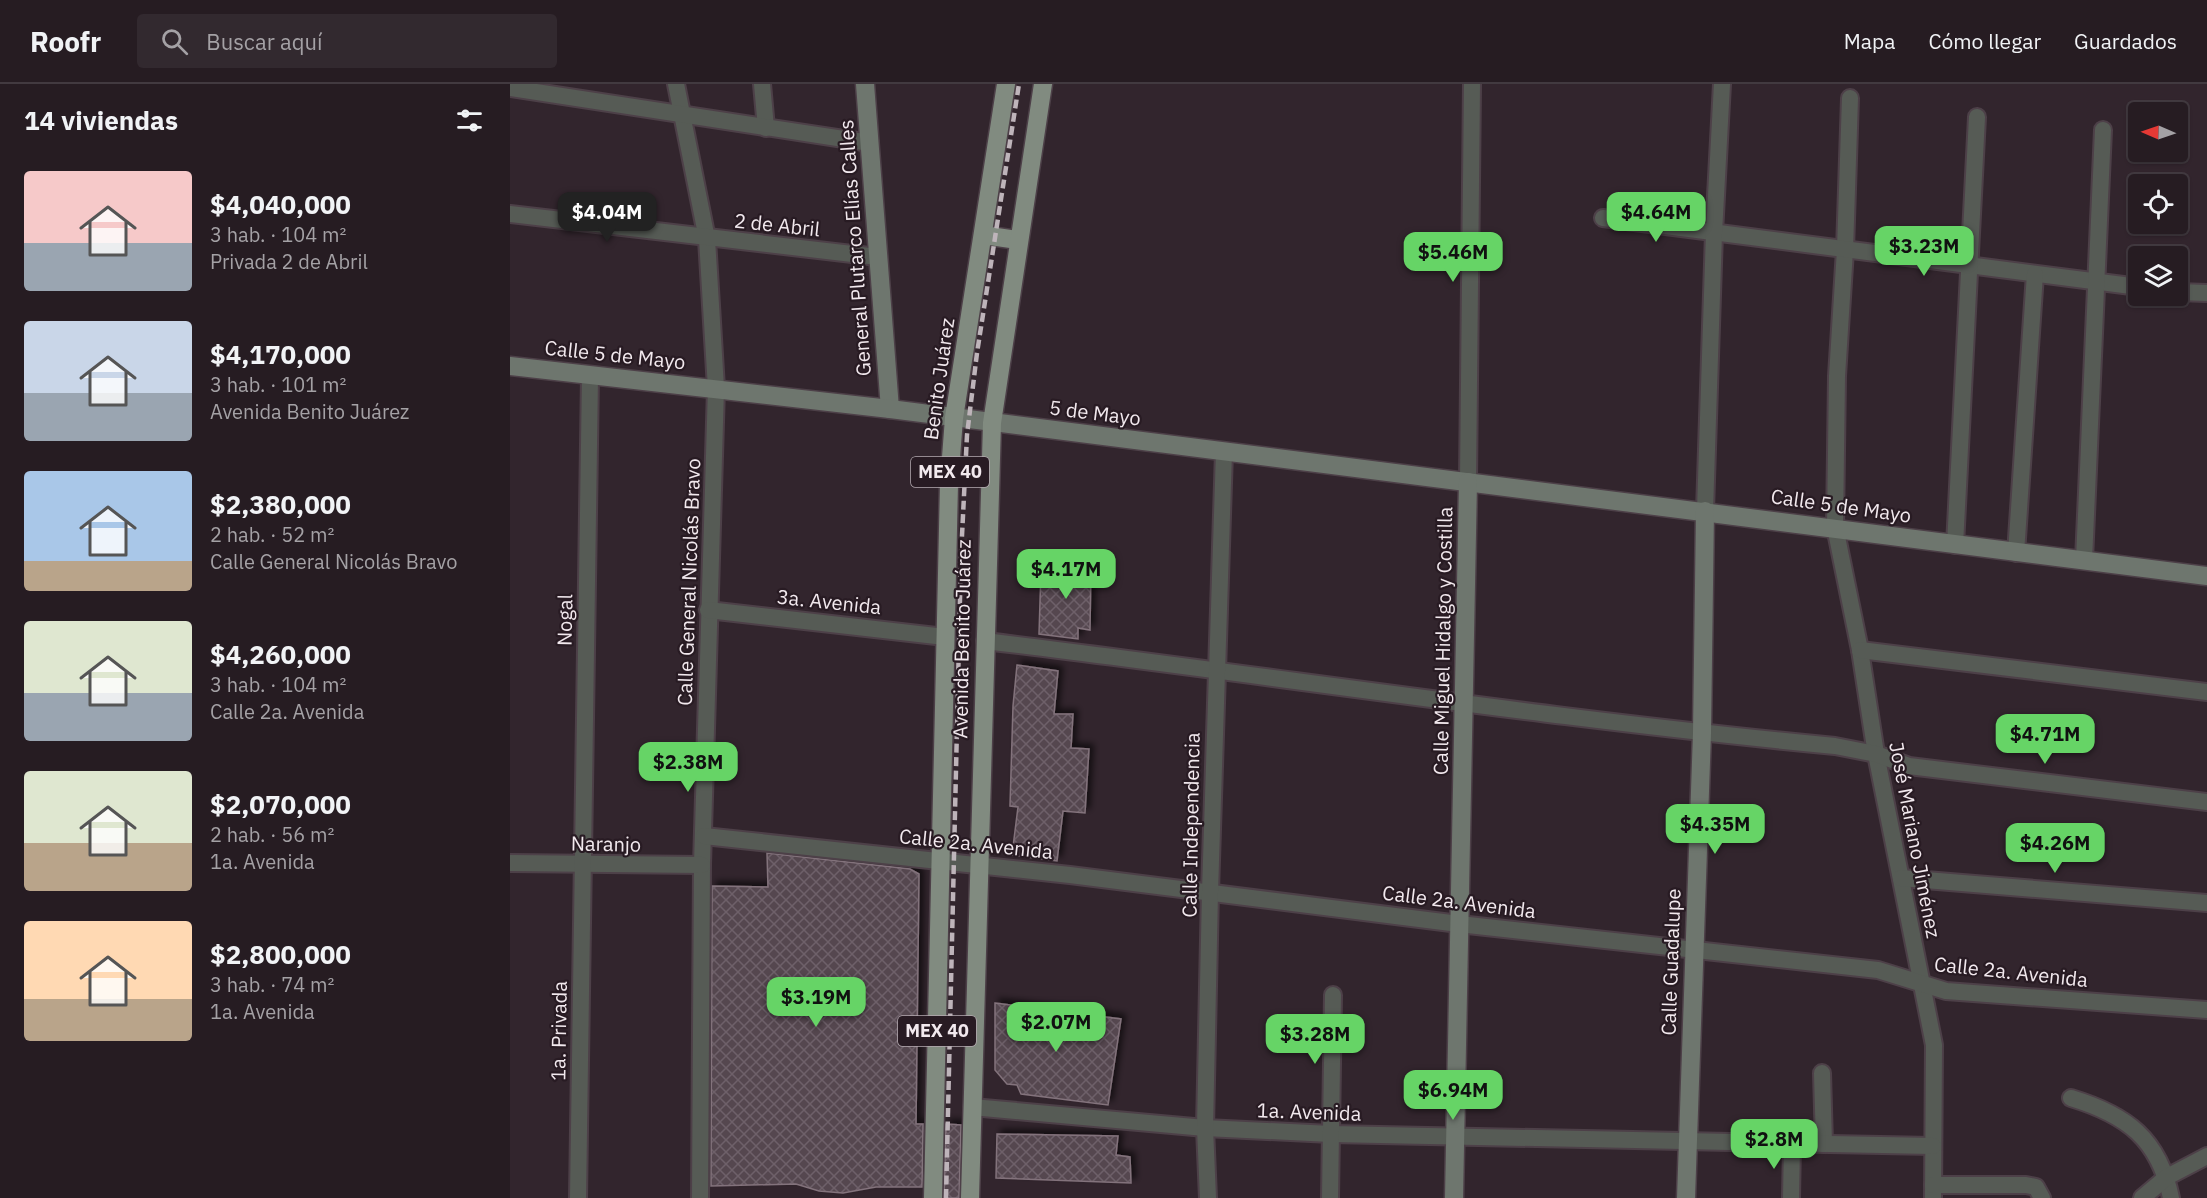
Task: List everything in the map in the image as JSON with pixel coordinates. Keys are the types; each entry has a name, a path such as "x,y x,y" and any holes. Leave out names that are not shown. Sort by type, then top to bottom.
{"main road":[{"name":"Benito Juárez","path":"941,863 949,484 954,417 1006,84"},
{"name":"Avenida Benito Juárez","path":"970,1198 992,423 1043,84"},
{"path":"983,235 1018,240"},
{"name":"MEX 40","path":"933,1198 941,863"}],"street":[{"name":"Calle General Nicolás Bravo","path":"675,84 707,239 716,388 702,865 700,1198"},
{"path":"762,84 766,128"},
{"name":"General Plutarco Elías Calles","path":"865,84 890,409"},
{"name":"Calle Miguel Hidalgo y Costilla","path":"1454,1198 1463,805 1462,705 1468,482 1472,84"},
{"path":"1705,511 1714,233 1722,84"},
{"path":"510,88 569,90 682,114 870,143"},
{"name":"José Mariano Jiménez","path":"1850,98 1845,250 1837,376 1835,527 1860,650 1876,754 1934,1045 1933,1191"},
{"path":"1955,545 1977,117"},
{"path":"2084,560 2103,130"},
{"name":"2 de Abril","path":"510,214 707,239 878,257"},
{"path":"1603,218 2128,285"},
{"path":"2016,553 2035,274"},
{"path":"2188,292 2207,293"},
{"name":"Calle 5 de Mayo","path":"510,366 716,388"},
{"name":"Nogal","path":"584,865 590,376"},
{"name":"5 de Mayo","path":"716,388 1468,482"},
{"name":"Calle Independencia","path":"1208,1198 1205,1128 1210,892 1224,452"},
{"name":"Calle 5 de Mayo","path":"1468,482 2207,576"},
{"name":"Calle Guadalupe","path":"1686,1198 1702,733 1705,511"},
{"name":"3a. Avenida","path":"708,610 945,637"},
{"path":"985,641 1216,669 1462,705 1835,746 1876,754 1909,766 2207,802"},
{"path":"1860,650 2207,692"},
{"name":"Calle 2a. Avenida","path":"704,836 1070,875 1459,924 1878,970 1946,991 2207,1010"},
{"name":"Naranjo","path":"510,863 702,865"},
{"name":"1a. Privada","path":"578,1198 584,865"},
{"path":"1900,878 2207,903"},
{"path":"1330,1198 1333,996"},
{"path":"1822,1073 1824,1144"},
{"path":"2071,1098 2102,1107 2138,1130 2158,1157 2167,1177 2171,1198"},
{"name":"1a. Avenida","path":"972,1107 1205,1128 1331,1134 1933,1146"},
{"path":"1791,1198 1792,1144"},
{"path":"2142,1198 2167,1177 2207,1156"},
{"path":"1933,1191 2026,1185 2039,1193"}],"building":[{"path":"1070,559 1091,560 1090,630 1078,628 1078,639 1039,634 1041,570 1068,572"},
{"path":"1017,665 1058,671 1054,714 1073,714 1071,748 1089,749 1085,813 1063,811 1057,861 1012,855 1018,807 1010,806 1013,706"},
{"path":"767,853 910,869 919,874 916,1124 923,1124 922,1187 876,1187 843,1193 819,1191 796,1184 711,1186 712,886 768,887"},
{"path":"995,1003 1121,1019 1108,1105 1021,1094 1017,1085 1007,1084 995,1070"},
{"path":"946,1124 961,1125 959,1198 944,1198"},
{"path":"997,1134 1118,1136 1116,1155 1130,1157 1131,1183 996,1178"}],"railway":[{"path":"946,1198 961,556 967,435 977,353 1019,84"}]}
